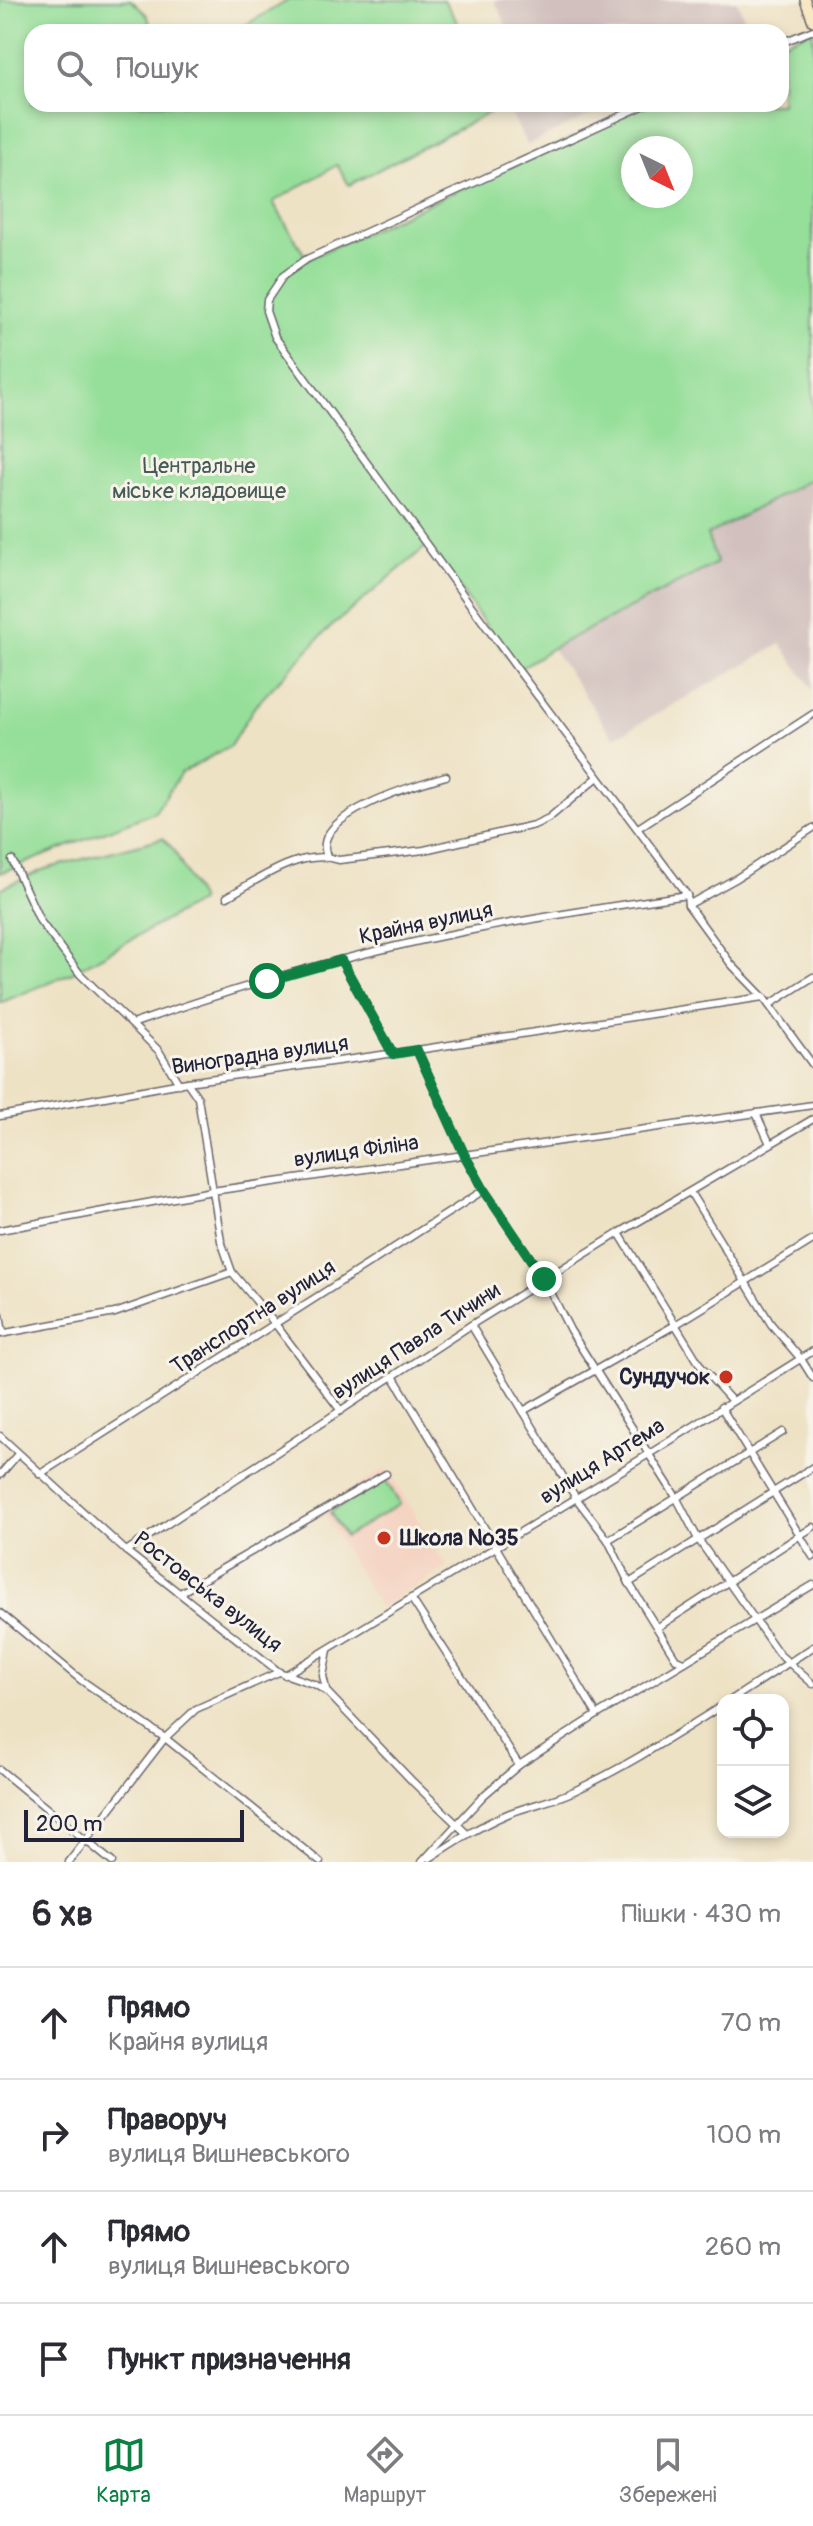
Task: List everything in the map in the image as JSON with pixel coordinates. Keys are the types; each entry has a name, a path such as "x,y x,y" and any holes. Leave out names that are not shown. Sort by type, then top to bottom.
{"main road":[{"path":"805,0 813,21"}],"street":[{"path":"789,40 813,30"},
{"path":"629,112 307,259 283,276 267,300 266,311 269,324 284,349 687,895 688,905 731,964 763,997 813,1065"},
{"path":"638,828 813,714"},
{"path":"327,856 324,850 333,825 404,789 446,776"},
{"path":"227,897 301,860 327,856 339,860 424,850 534,825 549,818 598,777"},
{"path":"688,905 737,878 813,828"},
{"path":"12,860 40,921 80,974 159,1051 179,1084"},
{"name":"Крайня вулиця","path":"132,1024 341,960 481,928 687,895"},
{"path":"341,960 393,1054"},
{"path":"769,1005 813,977"},
{"name":"Виноградна вулиця","path":"0,1116 187,1082 763,997"},
{"path":"417,1050 464,1154 484,1190 544,1279 570,1330 676,1497 698,1539 767,1639 788,1663 813,1684"},
{"path":"187,1082 198,1098 221,1241 232,1272 341,1411"},
{"name":"вулиця Філіна","path":"0,1230 212,1191 813,1105"},
{"path":"756,1113 770,1144"},
{"name":"вулиця Павла Тичини","path":"126,1551 544,1279 813,1119"},
{"name":"Транспортна вулиця","path":"40,1474 484,1190"},
{"path":"690,1192 771,1324 813,1378"},
{"path":"619,1233 702,1368 731,1400"},
{"path":"523,1411 675,1325 813,1240"},
{"path":"0,1315 2,1334 115,1313 232,1272"},
{"path":"471,1325 576,1498 608,1540 629,1583 676,1659 685,1662"},
{"name":"вулиця Артема","path":"69,1862 165,1738 196,1709 328,1650 813,1351"},
{"path":"393,1376 597,1715"},
{"path":"721,1407 813,1557"},
{"path":"608,1540 783,1432"},
{"name":"Ростовська вулиця","path":"0,1436 126,1551 282,1673 327,1692 467,1834"},
{"path":"0,1475 18,1454"},
{"path":"629,1583 813,1467"},
{"path":"180,1593 386,1474"},
{"path":"658,1627 813,1527"},
{"path":"423,1862 484,1795 519,1765 813,1585"},
{"path":"411,1598 519,1765"},
{"path":"0,1613 81,1680 165,1738 320,1862"},
{"path":"740,1694 813,1647"},
{"path":"327,1692 323,1676 328,1650"},
{"path":"309,1661 305,1674 309,1682 317,1682 323,1676"},
{"path":"423,1862 467,1834 510,1813 543,1804 578,1789 680,1733 717,1709"},
{"path":"0,1770 112,1862"}],"shaded area":[{"path":"494,0 736,0 747,24 506,24"},
{"path":"510,112 596,112 527,145"},
{"path":"813,478 813,690 781,644 614,738 552,648 717,563 707,535"},
{"name":"Школа №35","path":"387,1468 447,1568 380,1608 320,1508"}],"green space":[{"name":"Центральне міське кладовище","path":"0,0 131,0 147,15 150,24 24,24 24,112 490,112 349,185 337,165 273,202 307,259 629,112 789,112 789,40 813,30 813,478 707,535 717,563 552,648 518,670 428,545 325,632 255,706 230,746 181,773 155,812 0,873"},
{"path":"289,0 444,0 458,24 247,24"},
{"path":"163,838 174,850 200,901 69,974 0,1003 0,889 45,869"},
{"path":"385,1479 400,1504 345,1537 330,1512"}],"place":[{"name":"Сундучок","path":"726,1377"},
{"name":"Школа №35","path":"384,1538"}],"route":[{"path":"267,981 341,960 393,1054 417,1050 464,1154 484,1190 544,1279"}]}
